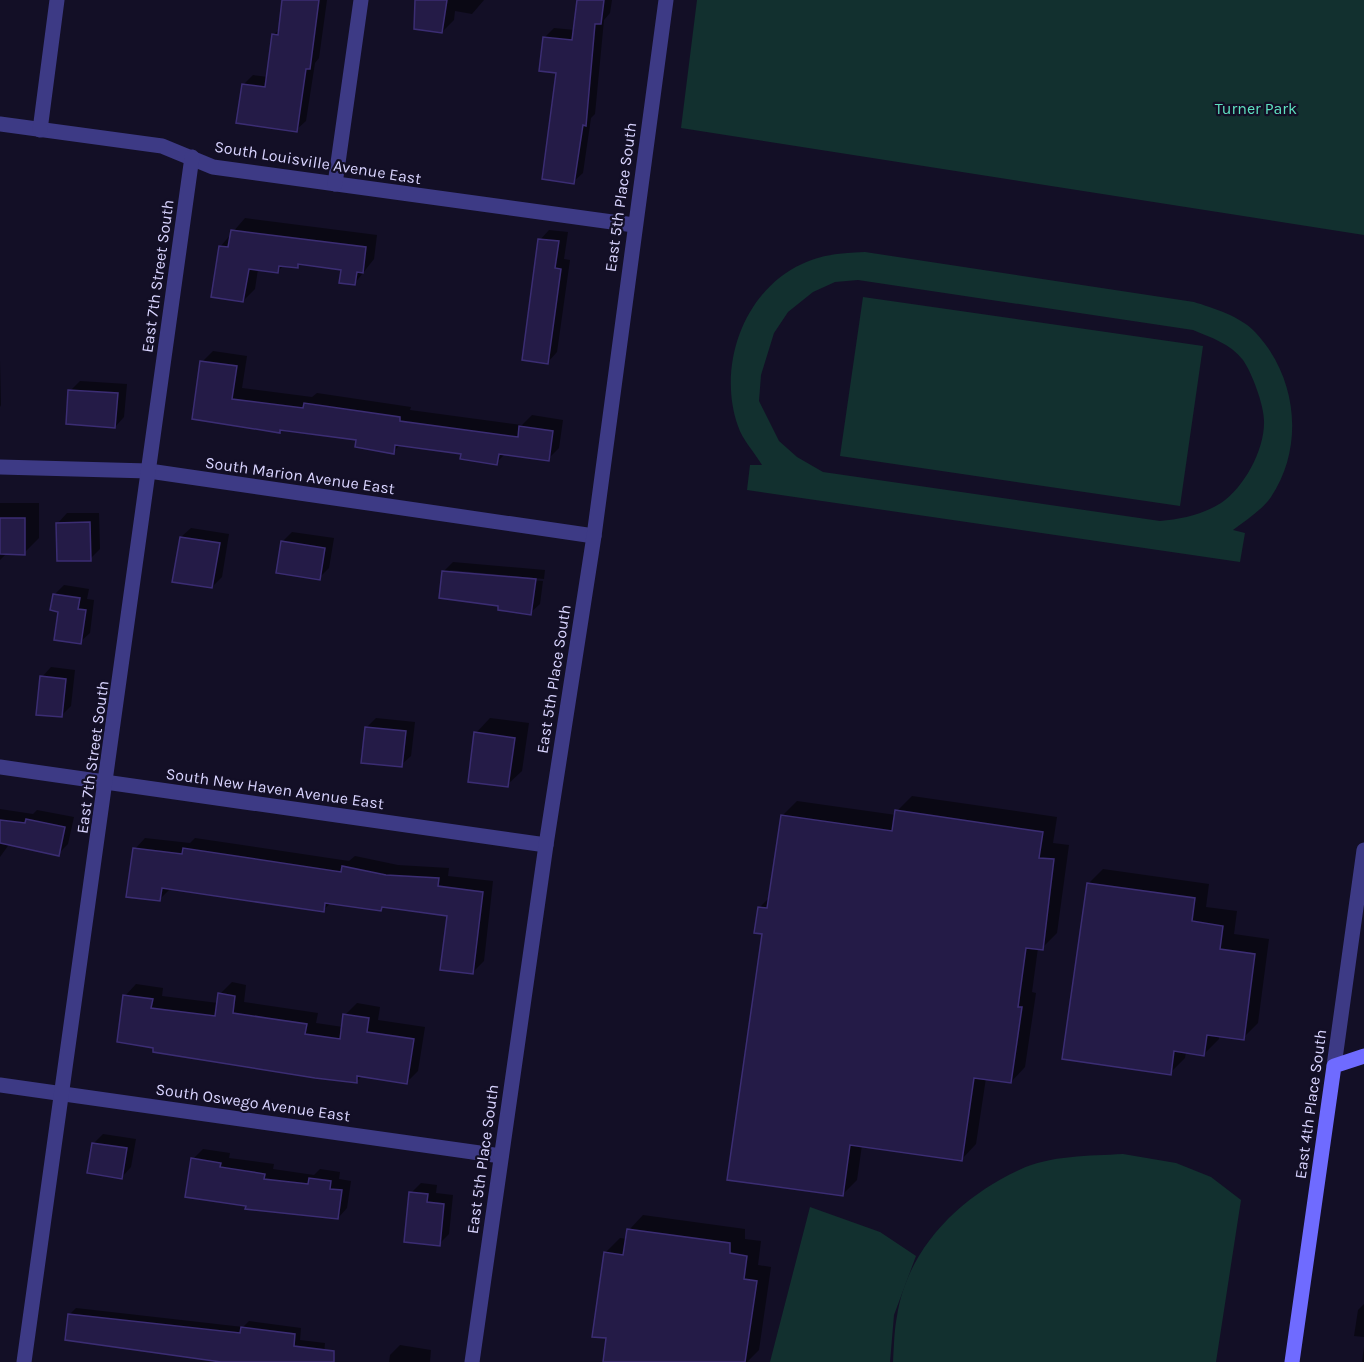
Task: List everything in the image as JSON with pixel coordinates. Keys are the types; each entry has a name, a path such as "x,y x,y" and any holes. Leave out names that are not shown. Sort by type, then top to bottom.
{"street":[{"path":"40,130 57,0"},
{"path":"335,184 361,0"},
{"name":"East 5th Place South","path":"472,1362 546,845 594,536 633,225 666,0"},
{"name":"South Louisville Avenue East","path":"0,124 162,147 213,167 633,225"},
{"name":"East 7th Street South","path":"24,1362 107,783 192,157"},
{"name":"South Marion Avenue East","path":"0,467 149,471 594,536"},
{"name":"South New Haven Avenue East","path":"0,767 546,845"},
{"name":"East 4th Place South","path":"1292,1362 1364,850"},
{"path":"1334,1066 1364,1056"},
{"name":"South Oswego Avenue East","path":"0,1085 501,1156"}],"green space":[{"name":"Turner Park","path":"697,0 1364,0 1364,235 681,128"},
{"path":"865,252 1194,302 1226,313 1249,326 1269,350 1280,369 1287,390 1292,434 1289,456 1282,477 1271,497 1258,511 1233,530 1245,533 1240,562 747,490 750,465 762,465 738,426 732,403 731,380 733,356 750,312 764,292 781,276 802,264 817,258","holes":["858,280 1193,330 1226,345 1243,360 1260,398 1264,421 1257,455 1238,488 1221,503 1206,511 1176,519 1160,521 823,472 797,457 779,441 759,401 761,375 774,333 788,312 813,292 835,282"]},
{"path":"863,297 1203,346 1180,506 840,456"},
{"path":"1123,1154 1176,1163 1211,1177 1241,1200 1216,1362 893,1362 897,1316 912,1269 924,1247 957,1210 997,1181 1031,1165 1070,1157"},
{"path":"810,1207 880,1232 916,1256 894,1315 890,1362 770,1362"}],"building":[{"path":"282,0 319,0 310,69 306,69 297,132 236,123 242,84 265,87 272,34 278,35"},
{"path":"415,0 447,0 442,33 414,29"},
{"path":"577,0 604,0 601,24 595,24 586,126 583,125 574,184 542,179 556,73 539,71 543,37 572,40"},
{"path":"231,230 366,247 363,273 357,272 355,285 339,283 341,270 298,264 298,268 279,266 278,273 249,269 243,302 211,297 219,246 228,247"},
{"path":"538,239 559,241 555,268 561,269 548,364 522,360"},
{"path":"200,361 237,366 232,399 303,408 304,403 400,417 400,421 518,437 519,426 553,431 549,461 499,454 497,465 460,459 461,454 395,445 394,454 355,447 356,440 280,430 280,433 192,419"},
{"path":"68,390 118,393 115,428 66,424"},
{"path":"0,518 25,518 25,555 0,554"},
{"path":"90,522 91,561 57,561 56,523"},
{"path":"180,537 220,543 212,588 172,582"},
{"path":"281,541 325,548 320,580 276,573"},
{"path":"442,571 536,579 531,615 498,610 498,606 439,598"},
{"path":"53,594 80,598 78,609 86,610 81,644 54,640 58,612 50,610"},
{"path":"40,676 66,679 62,717 36,715"},
{"path":"365,727 406,731 402,767 361,763"},
{"path":"474,732 515,738 508,787 468,782"},
{"path":"895,810 1043,832 1039,858 1054,859 1043,950 1026,948 1018,1007 1022,1007 1011,1083 974,1078 962,1161 850,1145 843,1196 727,1180 762,934 754,933 758,907 767,908 781,815 892,831"},
{"path":"26,819 65,827 59,856 0,843 0,820 25,823"},
{"path":"133,848 182,854 183,848 341,872 342,866 386,875 439,878 438,886 483,892 473,974 440,970 447,916 382,907 381,911 325,903 324,912 162,888 160,901 126,897"},
{"path":"1087,883 1195,898 1192,921 1223,926 1220,949 1255,954 1244,1040 1207,1035 1204,1056 1174,1051 1171,1075 1062,1059"},
{"path":"218,993 235,996 233,1013 307,1024 305,1034 340,1039 343,1014 369,1018 367,1032 414,1039 407,1084 357,1076 357,1083 315,1078 153,1052 153,1048 117,1042 123,995 153,999 151,1008 215,1016"},
{"path":"92,1143 127,1148 122,1179 87,1173"},
{"path":"191,1158 221,1163 220,1167 265,1174 264,1179 308,1184 309,1178 331,1181 330,1189 342,1190 338,1219 245,1209 246,1206 185,1197"},
{"path":"409,1192 428,1194 427,1202 444,1204 440,1246 404,1242"},
{"path":"627,1229 730,1243 730,1253 747,1256 744,1279 757,1281 745,1362 603,1362 606,1338 592,1337 604,1252 623,1255"},
{"path":"68,1314 240,1333 241,1327 295,1334 294,1346 334,1351 334,1362 221,1362 65,1340"}]}
